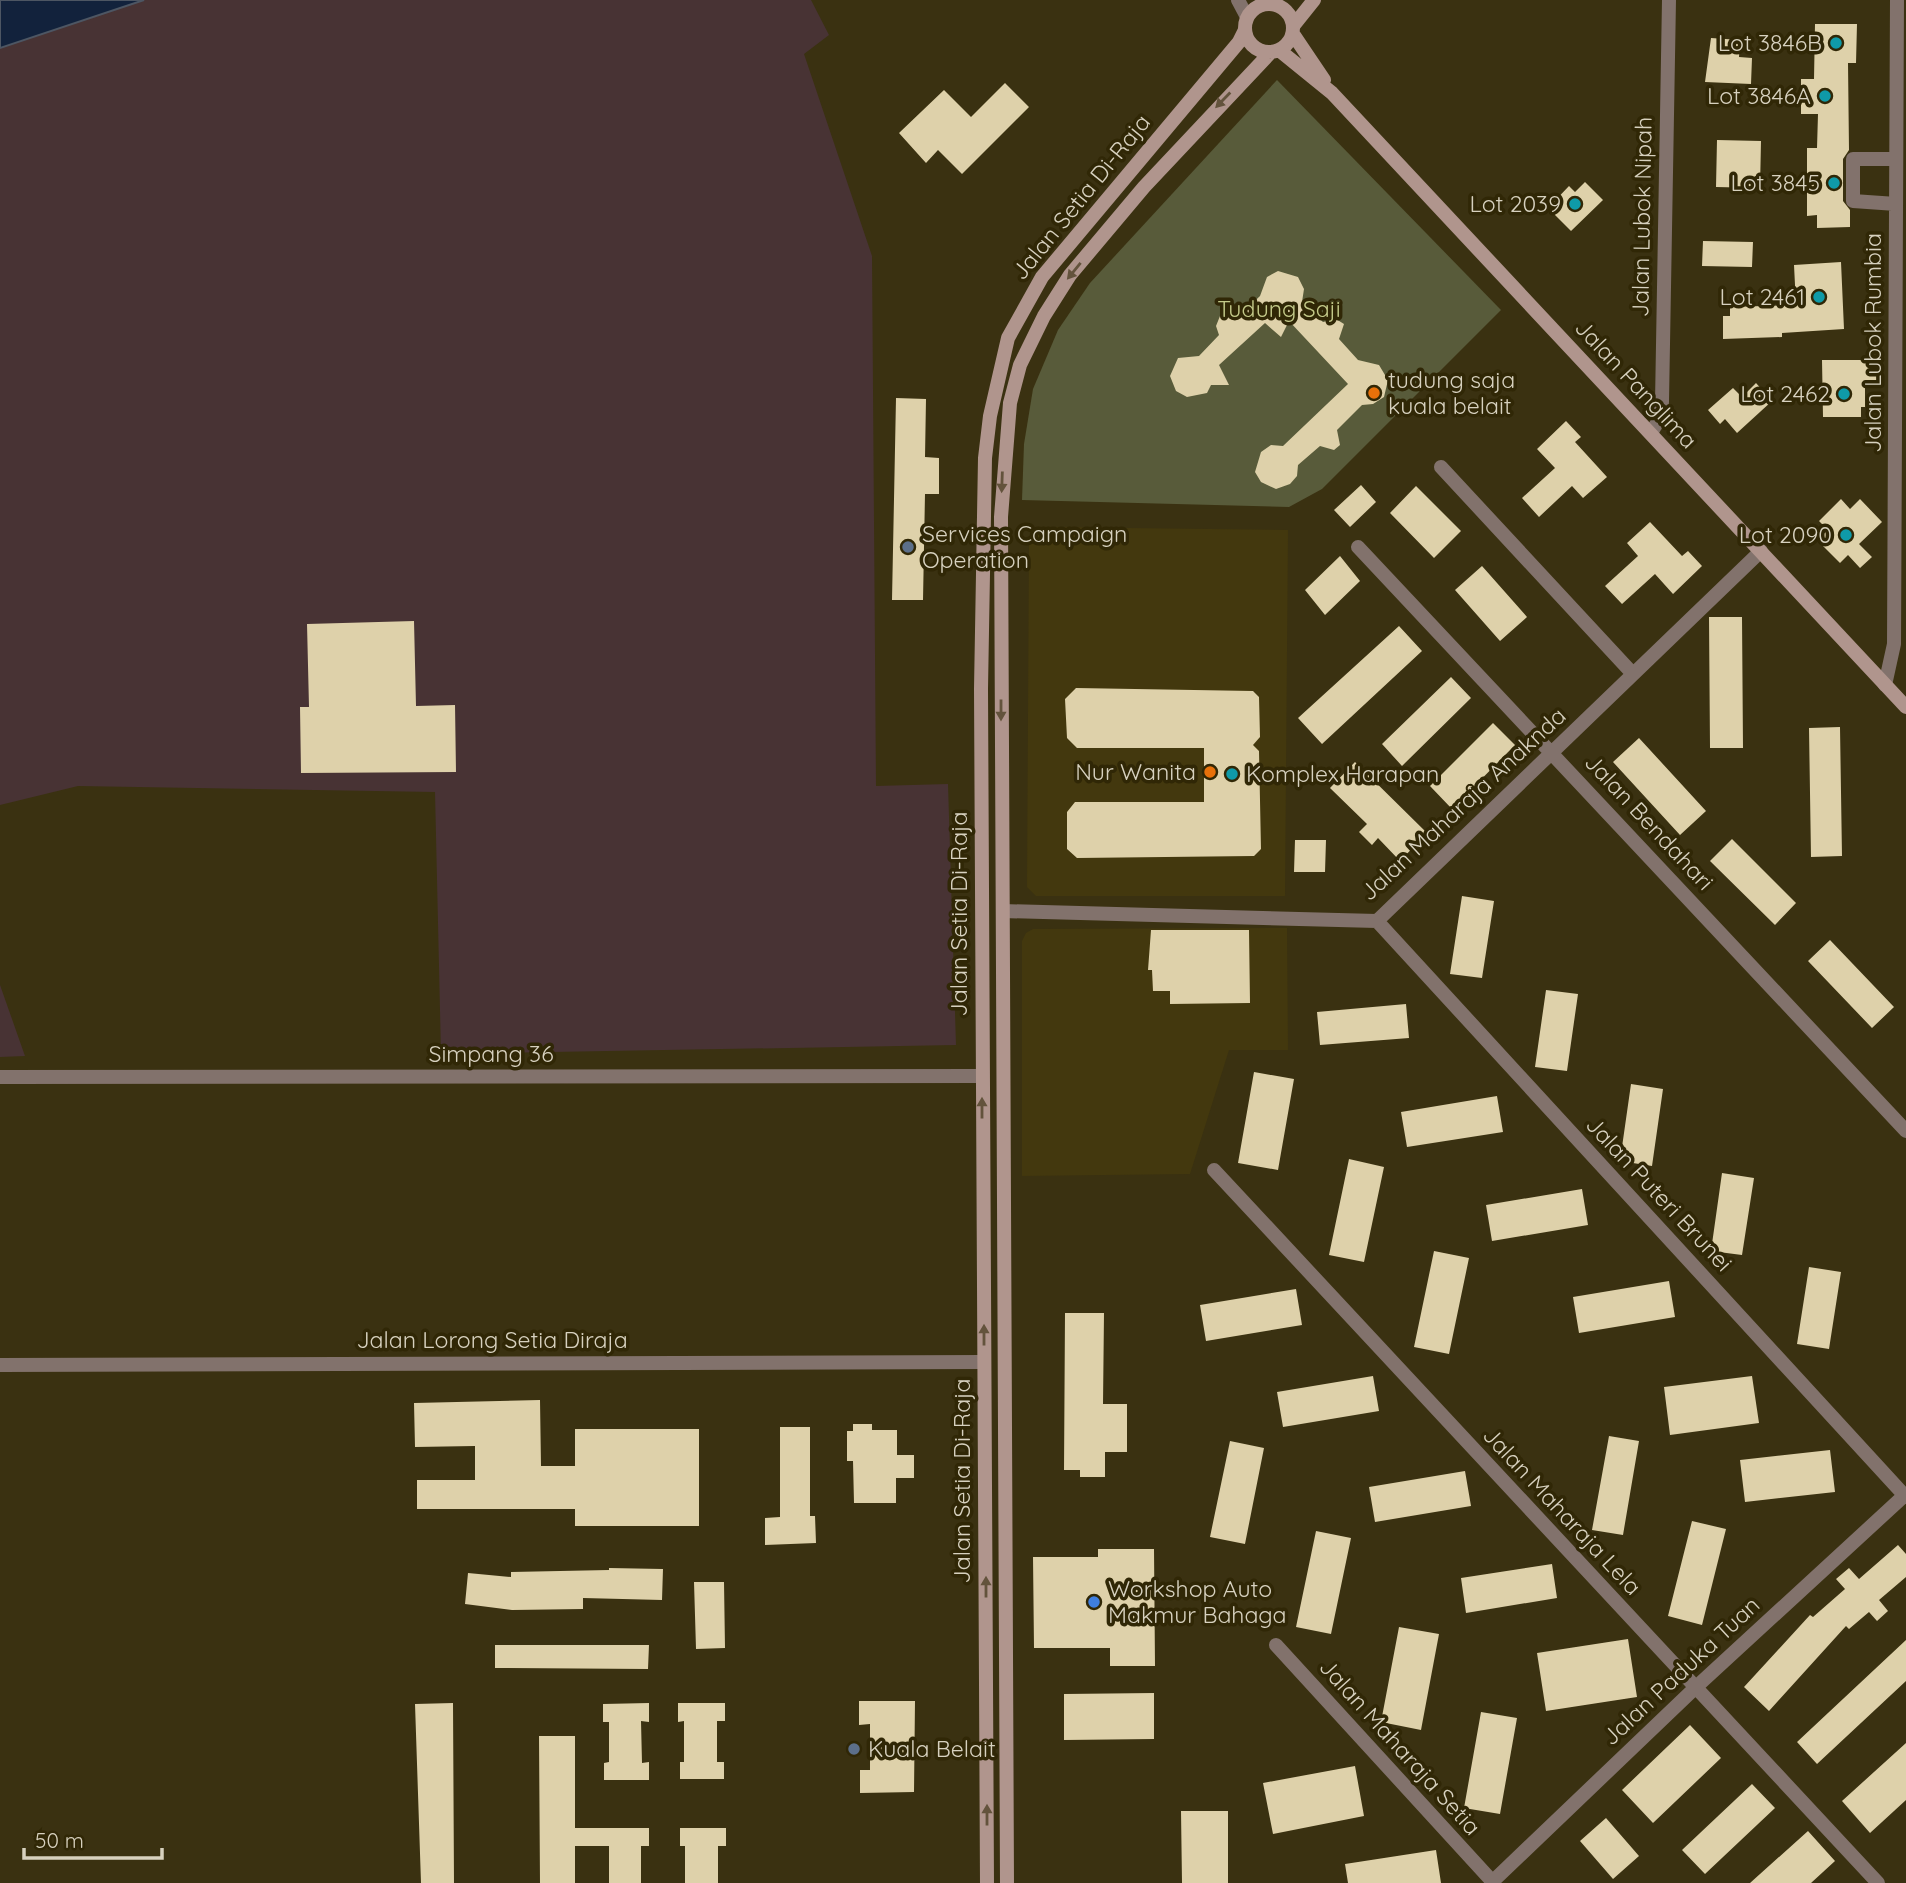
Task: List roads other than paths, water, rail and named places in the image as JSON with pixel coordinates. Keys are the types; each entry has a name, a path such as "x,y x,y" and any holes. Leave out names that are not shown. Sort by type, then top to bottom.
{"main road":[{"path":"1293,29 1289,13 1274,2 1255,8 1246,23 1249,41 1259,50 1275,51 1293,29 1314,0"},
{"name":"Jalan Setia Di-Raja","path":"987,1883 981,689 985,477 990,416 1000,361 1016,321 1054,260 1239,42 1246,23"},
{"name":"Jalan Panglima","path":"1293,29 1332,93"},
{"name":"Jalan Setia Di-Raja","path":"1007,1883 1002,503 1007,420 1017,374 1044,316 1070,275 1202,122 1275,51"},
{"name":"Jalan Panglima","path":"1275,51 1332,93 1906,707"}],"street":[{"path":"1238,0 1246,23"},
{"name":"Jalan Lubok Nipah","path":"1651,433 1660,418 1662,402 1669,0"},
{"name":"Jalan Lubok Rumbia","path":"1885,685 1894,644 1897,0"},
{"path":"1896,159 1853,159 1853,201 1896,204"},
{"path":"1441,467 1633,674"},
{"name":"Jalan Bendahari","path":"1358,547 1906,1130"},
{"name":"Jalan Maharaja Anaknda","path":"1003,911 1377,921 1760,551"},
{"name":"Jalan Puteri Brunei","path":"1377,921 1906,1496"},
{"name":"Simpang 36","path":"0,1077 982,1076"},
{"name":"Jalan Maharaja Lela","path":"1214,1170 1878,1883"},
{"name":"Jalan Lorong Setia Diraja","path":"0,1364 984,1362"},
{"name":"Jalan Paduka Tuan","path":"1491,1882 1695,1688 1906,1496"},
{"name":"Jalan Maharaja Setia","path":"1276,1644 1491,1882"}],"water":[{"path":"0,0 144,0 0,48"}],"place":[{"name":"Lot 3846B","path":"1836,43"},
{"name":"Lot 3846A","path":"1825,96"},
{"name":"Lot 3845","path":"1834,183"},
{"name":"Lot 2039","path":"1575,204"},
{"name":"Lot 2461","path":"1819,297"},
{"name":"tudung saja kuala belait","path":"1374,393"},
{"name":"Lot 2462","path":"1844,394"},
{"name":"Lot 2090","path":"1846,535"},
{"name":"Services Campaign Operation","path":"908,547"},
{"name":"Nur Wanita","path":"1210,772"},
{"name":"Komplex Harapan","path":"1232,774"},
{"name":"Workshop Auto Makmur Bahaga","path":"1094,1602"},
{"name":"Kuala Belait","path":"854,1749"}],"park label":[{"name":"Tudung Saji","path":"1279,309"}]}
